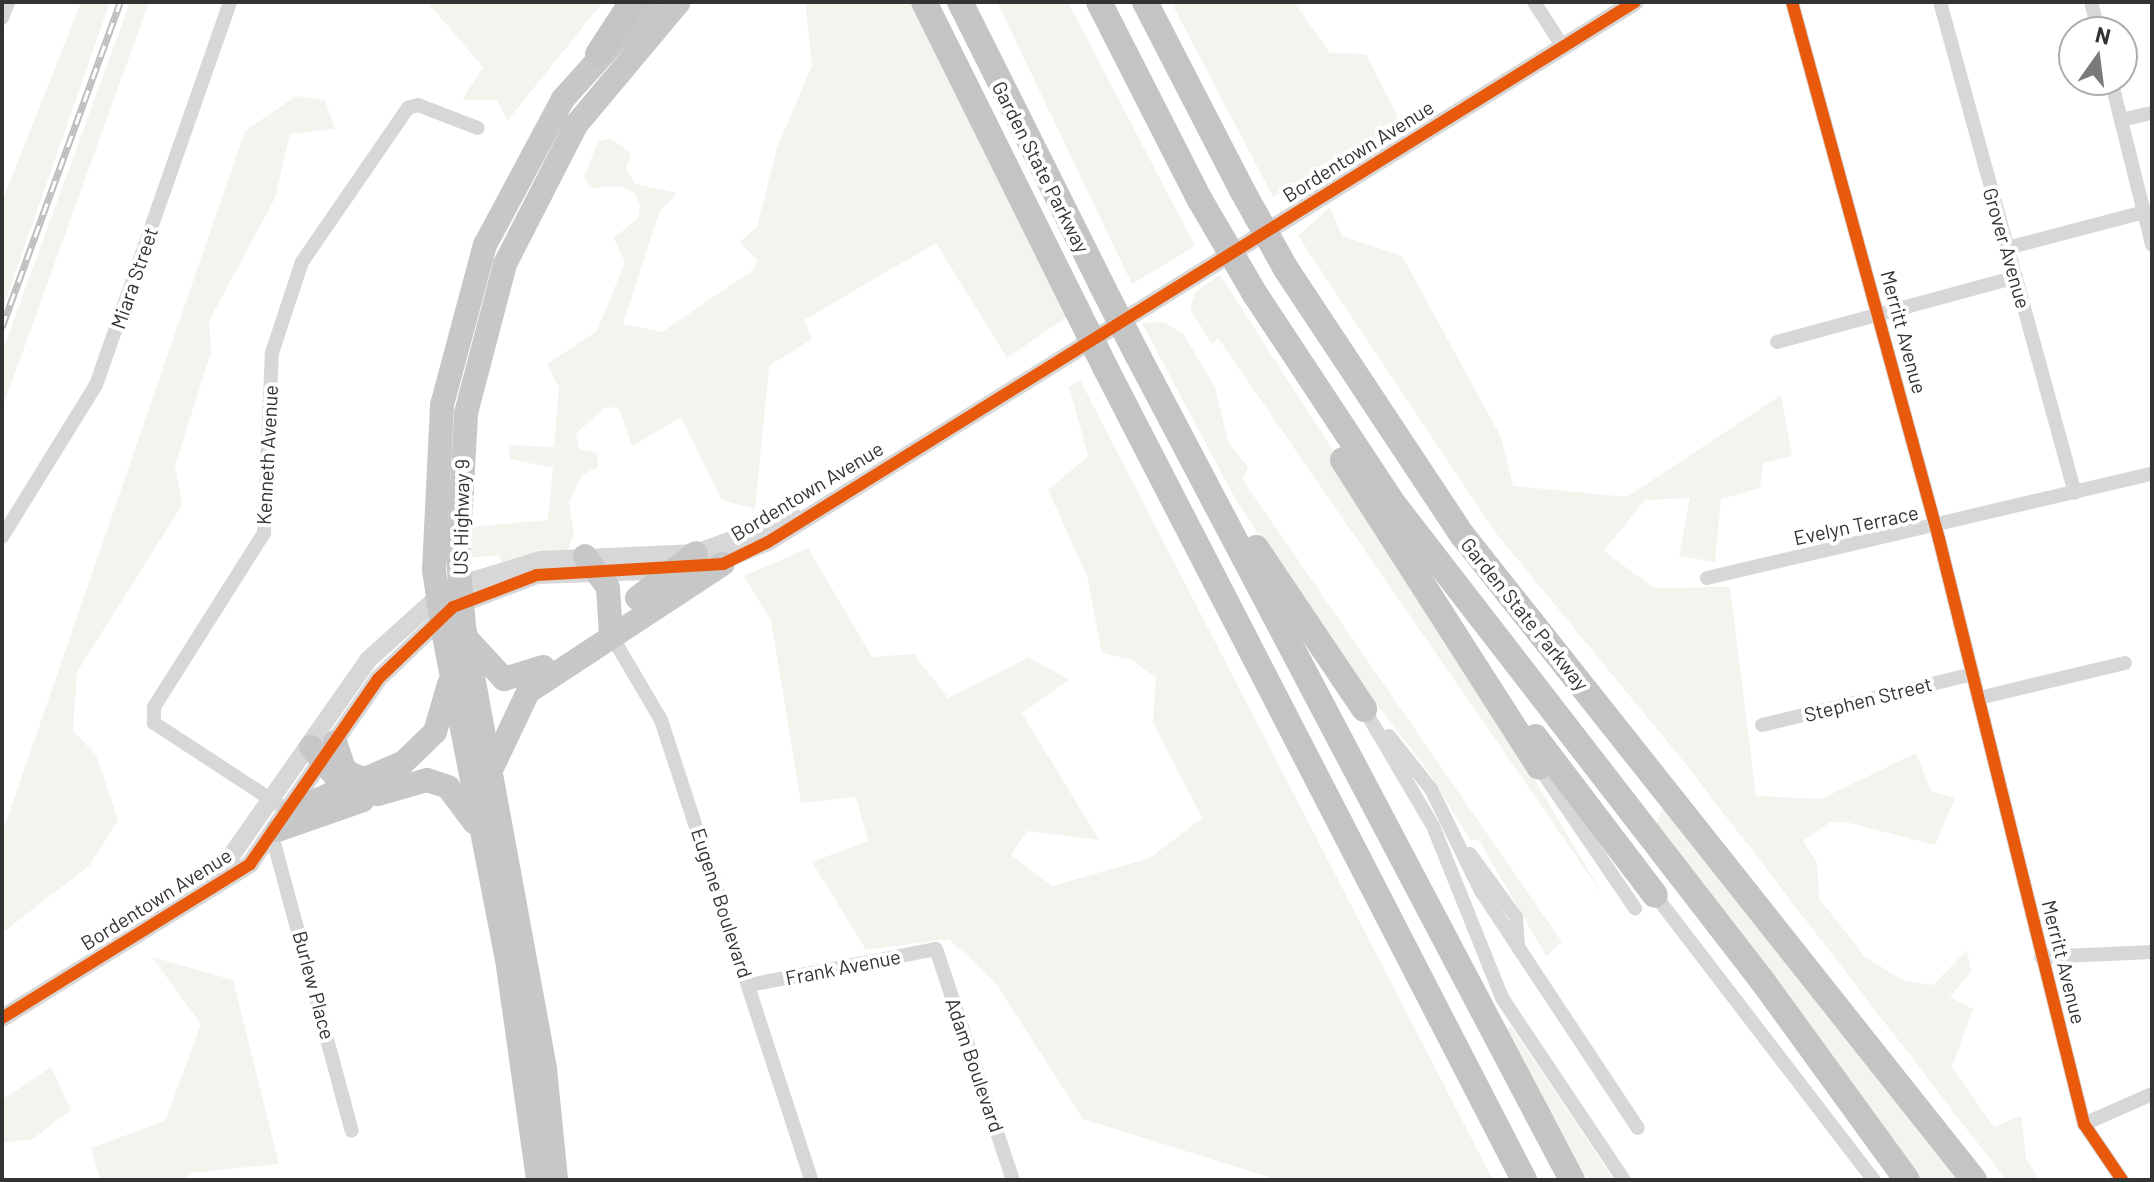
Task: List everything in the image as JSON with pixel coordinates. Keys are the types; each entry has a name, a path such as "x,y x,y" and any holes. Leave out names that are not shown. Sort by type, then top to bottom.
{"highway":[{"path":"598,54 632,2"},
{"name":"US Highway 9","path":"556,1180 545,1069 490,772 458,633 434,570 435,455 464,308 513,183 598,54 650,2"},
{"name":"US Highway 9","path":"538,1180 508,966 479,832 451,670 458,633 458,558 466,413 486,321 514,241 583,114 679,2"},
{"name":"Garden State Parkway","path":"924,2 1105,367 1524,1180"},
{"name":"Garden State Parkway","path":"960,2 1138,356 1572,1180"},
{"name":"Garden State Parkway","path":"1099,2 1200,200 1255,294 1410,526 1752,967 1907,1180"},
{"name":"Garden State Parkway","path":"1145,2 1286,269 1463,536 1974,1180"},
{"path":"1255,294 1295,383 1539,767"},
{"path":"1178,432 1364,709"},
{"path":"490,772 528,692 696,553"},
{"path":"458,633 493,673 517,680 723,564"},
{"path":"588,566 596,603 606,628"},
{"path":"1452,630 1645,901"},
{"path":"279,821 376,786 435,732 451,670"},
{"path":"335,742 345,771 376,786"},
{"path":"316,756 347,790"},
{"path":"279,821 347,790 417,781 448,787 479,832"}],"street":[{"path":"2,18 8,2"},
{"name":"Miara Street","path":"2,537 96,385 230,2"},
{"path":"1534,2 1563,47"},
{"name":"Bordentown Avenue","path":"210,886 229,881 279,821 368,660 448,588 505,566 588,566 673,571 723,564 1635,2"},
{"name":"Merritt Avenue","path":"1792,2 1936,529 2084,1124 2122,1180"},
{"name":"Grover Avenue","path":"1940,2 2075,493"},
{"path":"2115,96 2152,245"},
{"name":"Kenneth Avenue","path":"279,821 154,723 154,707 264,533 274,339 302,262 408,108 418,105 478,128"},
{"path":"2121,120 2152,113"},
{"path":"2007,248 2144,212"},
{"path":"1777,342 2016,277"},
{"name":"Evelyn Terrace","path":"1707,578 1936,529 2152,474"},
{"name":"Bordentown Avenue","path":"316,756 335,742 409,643 453,607 537,575 696,553 808,513"},
{"name":"Eugene Boulevard","path":"606,628 661,720 811,1180"},
{"path":"1979,698 2125,663"},
{"name":"Stephen Street","path":"1762,725 1973,674"},
{"path":"1364,709 1421,775 1457,838 1516,917 1518,948 1638,1128"},
{"path":"1364,709 1433,826 1502,998 1624,1180"},
{"path":"1539,767 1874,1180"},
{"name":"Bordentown Avenue","path":"2,1018 210,886 279,821"},
{"name":"Burlew Place","path":"279,821 352,1131"},
{"name":"Frank Avenue","path":"749,985 936,949"},
{"name":"Adam Boulevard","path":"936,949 1013,1180"},
{"path":"2041,957 2152,952"},
{"path":"2084,1124 2152,1094"}],"shaded area":[{"path":"81,2 110,2 2,311 2,202"},
{"path":"130,2 149,2 2,409 2,352"},
{"path":"427,2 603,2 508,120 496,100 462,100 483,67"},
{"path":"805,2 924,2 1077,310 1007,358 936,243 804,320 812,339 769,366 755,509 722,500 681,417 632,446 619,408 605,407 576,434 579,449 597,453 598,467 582,475 569,502 574,533 565,558 505,566 498,556 458,558 458,528 548,520 553,468 510,459 508,445 554,447 559,388 547,364 597,331 625,262 614,238 638,218 640,207 636,194 620,186 593,188 584,178 598,141 611,138 631,154 626,168 635,184 677,193 659,213 623,324 662,332 753,270 757,260 740,242 757,227 777,148 812,66"},
{"path":"997,2 1068,2 1195,246 1132,284"},
{"path":"1171,2 1294,2 1330,53 1366,54 1403,127 1273,197"},
{"path":"296,96 325,100 335,129 290,134 275,198 209,321 211,352 175,466 182,505 77,672 73,731 96,755 118,820 89,866 2,933 2,834 245,131"},
{"path":"1330,207 1342,236 1402,256 1501,437 1513,486 1627,497 1781,395 1792,456 1763,463 1760,488 1721,499 1715,562 1679,556 1690,498 1645,500 1604,551 1654,588 1730,587 1756,796 1821,799 1916,753 1931,791 1955,798 1935,845 1846,822 1830,822 1803,841 1817,862 1819,898 1864,956 1904,981 1933,985 1967,950 1971,971 1950,997 1973,1009 1952,1067 1994,1127 2021,1116 2026,1159 2040,1180 2006,1180 1684,762 1495,532 1298,236"},
{"path":"1220,275 1412,573 1603,895 1218,338 1212,344 1190,309 1195,292"},
{"path":"1164,322 1184,335 1215,387 1228,442 1248,467 1242,479 1562,942 1546,956 1479,840 1470,840 1430,774 1313,622 1232,493 1142,323"},
{"path":"1080,380 1493,1180 1278,1180 1083,1119 995,982 949,939 866,950 812,862 868,841 856,797 801,803 771,620 744,576 808,548 872,657 914,654 948,698 1029,657 1069,680 1022,713 1099,840 1027,831 1011,855 1052,886 1150,858 1202,818 1153,722 1156,678 1132,660 1102,653 1087,576 1048,490 1088,456 1069,387"},
{"path":"1663,807 1958,1180 1922,1180 1657,824"},
{"path":"152,957 233,980 279,1164 190,1173 185,1180 100,1180 91,1148 165,1121 201,1024"},
{"path":"1511,1026 1614,1180 1588,1180 1505,1031"},
{"path":"51,1067 71,1110 33,1139 2,1143 2,1100"}],"railway":[{"path":"2,327 120,2"}],"cycle path":[{"path":"2,1018 250,864 378,679 453,607 537,575 723,564 768,542 1635,2"},
{"path":"1792,2 1939,539 2084,1124 2122,1180"}]}
